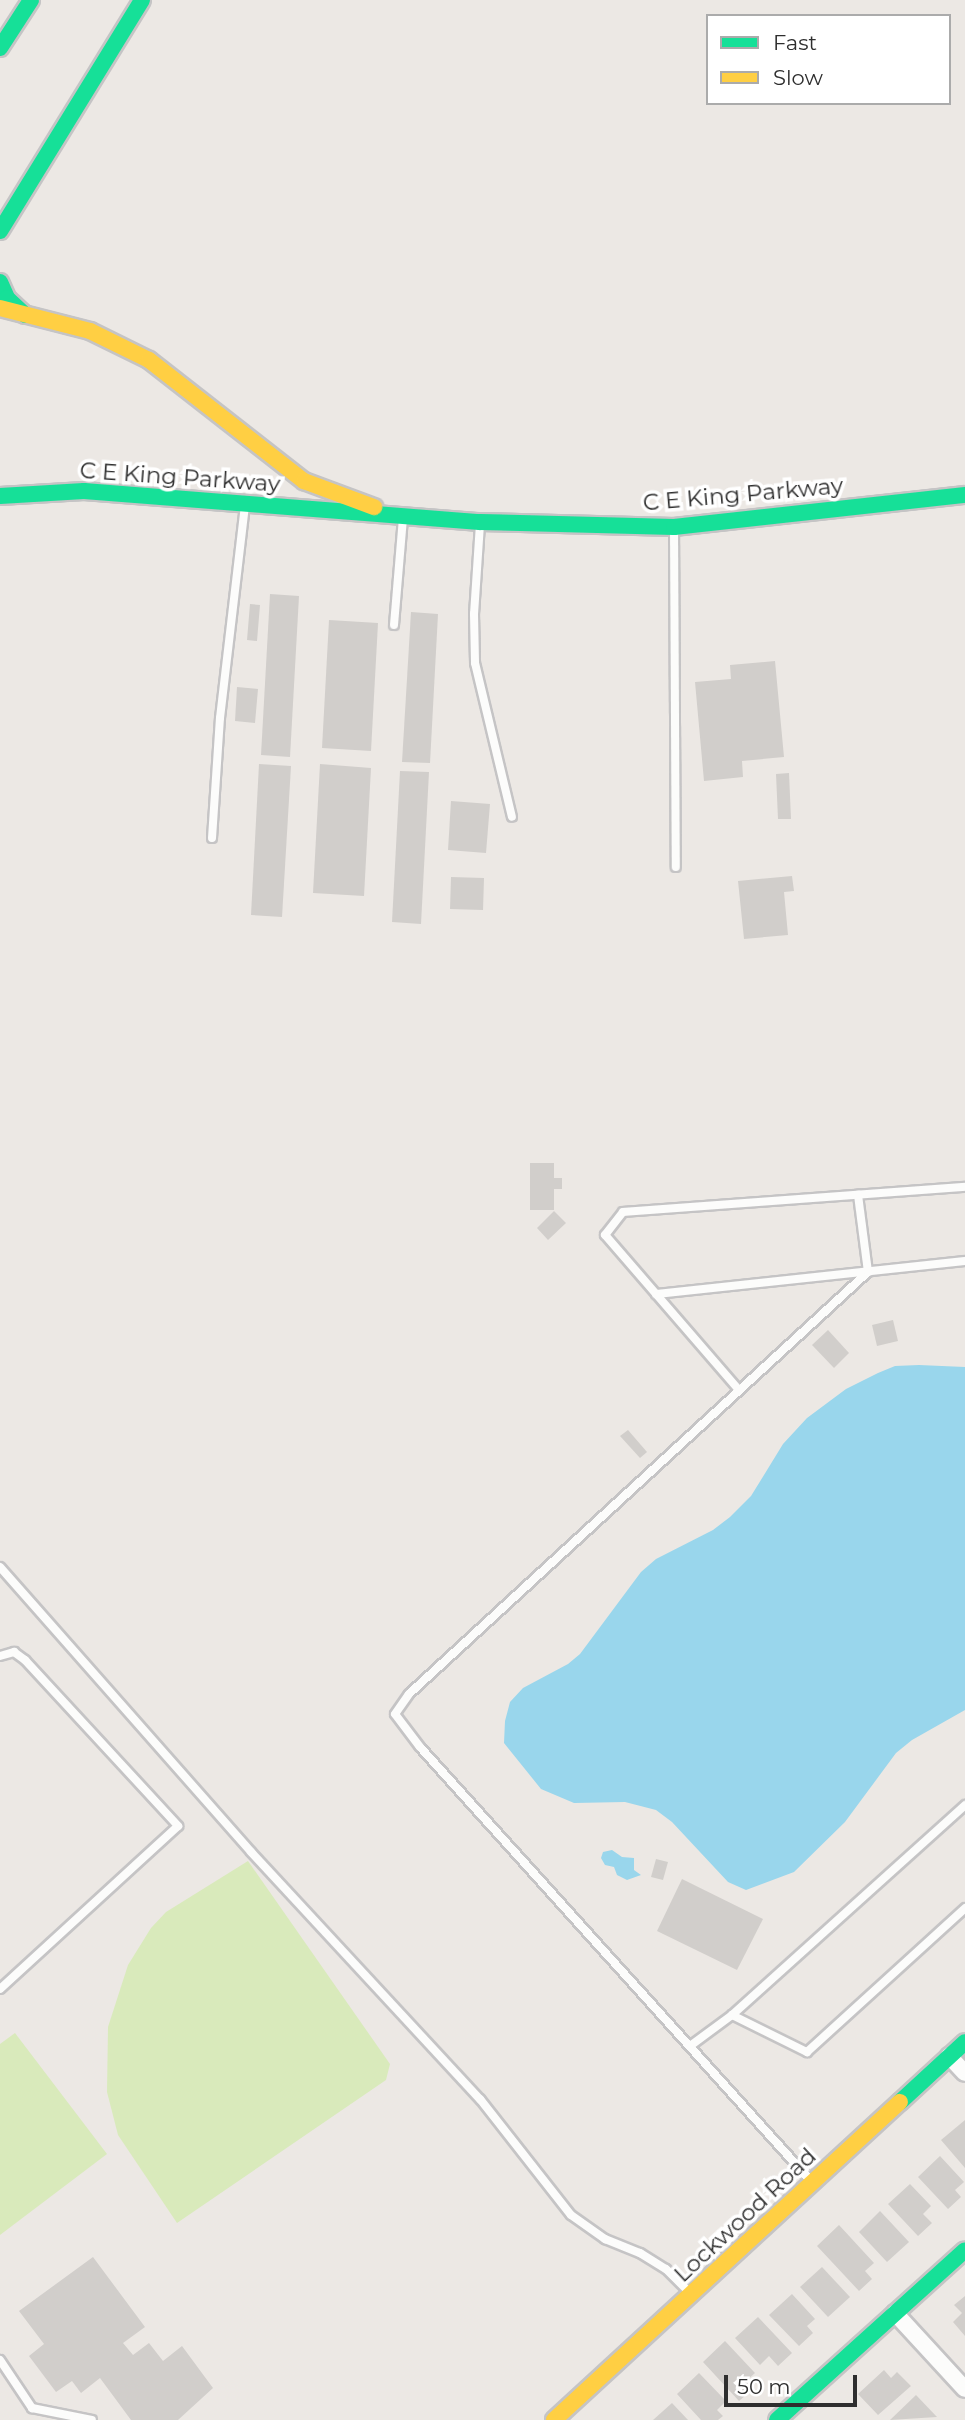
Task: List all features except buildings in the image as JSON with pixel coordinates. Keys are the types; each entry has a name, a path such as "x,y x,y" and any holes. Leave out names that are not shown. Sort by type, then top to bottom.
{"main road":[{"path":"0,48 31,0"},
{"path":"0,247 2,228 142,0"},
{"path":"0,282 7,298 25,315"},
{"name":"C E King Parkway","path":"0,309 90,331 149,360 223,415 304,481 401,517"},
{"name":"C E King Parkway","path":"0,496 83,491 480,522 674,527 965,495"},
{"name":"Lockwood Road","path":"554,2420 965,2042"},
{"path":"777,2420 965,2250"}],"street":[{"path":"949,2056 965,2073"},
{"path":"895,2313 965,2389"}],"lane":[{"path":"212,838 220,718 245,504"},
{"path":"394,625 401,517"},
{"path":"480,522 474,614 475,663 512,817"},
{"path":"674,527 676,867"},
{"path":"739,1390 605,1235 624,1212 965,1187"},
{"path":"858,1195 868,1272"},
{"path":"656,1294 965,1261"},
{"path":"812,2183 420,1747 395,1714 409,1694 868,1272"},
{"path":"0,1567 232,1832 480,2099 571,2215 605,2239 640,2253 666,2269 692,2295"},
{"path":"0,1656 14,1652 25,1660 178,1826 0,1989"},
{"path":"690,2046 732,2015 965,1805"},
{"path":"732,2015 807,2052 965,1908"},
{"path":"0,2360 32,2408 92,2420"}],"green space":[{"path":"248,1861 390,2064 386,2080 177,2223 118,2135 107,2092 108,2027 128,1965 151,1928 166,1912"},
{"path":"15,2033 107,2154 0,2235 0,2044"}],"water":[{"path":"895,1366 965,1367 965,1710 912,1740 896,1753 845,1822 794,1872 746,1890 728,1882 672,1822 656,1810 625,1802 574,1803 541,1789 504,1743 505,1721 510,1702 523,1688 568,1664 580,1654 641,1572 656,1559 713,1530 730,1517 751,1496 783,1444 807,1418 846,1389 878,1373"},
{"path":"612,1850 622,1857 634,1858 634,1870 641,1875 627,1880 617,1875 614,1867 605,1865 601,1858 603,1852"}],"traffic: fast":[{"path":"0,48 31,0"},
{"path":"0,231 142,0"},
{"path":"0,282 7,298 25,315"},
{"path":"0,496 84,491 480,522 674,527 965,495"},
{"path":"900,2102 965,2042"},
{"path":"777,2420 965,2250"}],"traffic: slow":[{"path":"0,308 90,331 149,360 304,481 374,507"},
{"path":"554,2420 900,2102"}]}
